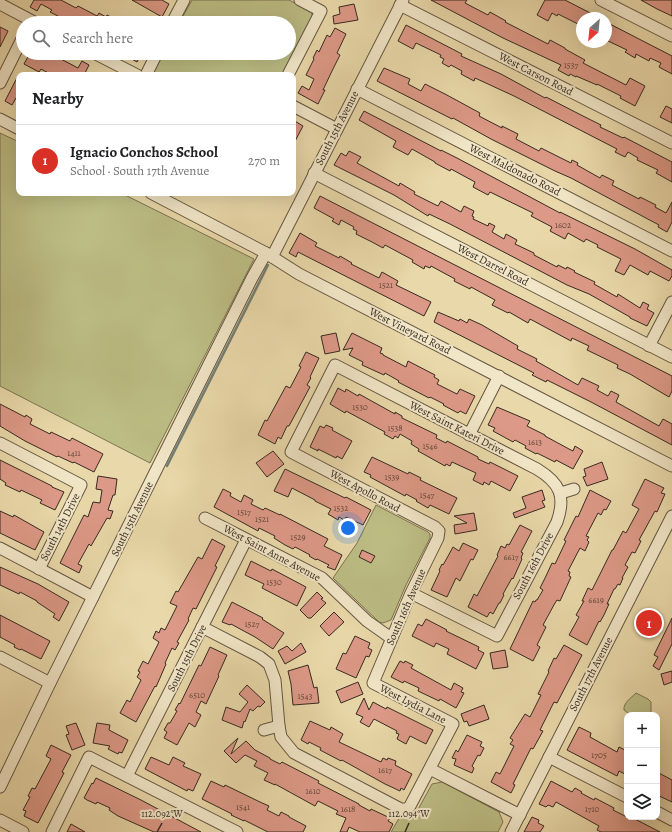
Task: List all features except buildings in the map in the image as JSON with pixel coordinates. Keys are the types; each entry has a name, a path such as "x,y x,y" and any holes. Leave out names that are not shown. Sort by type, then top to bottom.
{"street":[{"path":"176,16 184,0"},
{"path":"296,59 320,11 300,0"},
{"path":"601,0 672,36"},
{"name":"South 15th Avenue","path":"0,787 50,683 252,278 269,255 314,173 401,2"},
{"name":"West Carson Road","path":"401,2 672,142"},
{"path":"0,4 22,16"},
{"path":"0,83 16,51"},
{"path":"108,60 131,72"},
{"path":"148,72 154,60"},
{"path":"290,72 296,60"},
{"name":"West Maldonado Road","path":"357,89 672,251"},
{"path":"296,108 337,129"},
{"path":"0,120 16,128"},
{"name":"West Darrel Road","path":"314,173 672,357"},
{"name":"West Vineyard Road","path":"157,196 269,255 299,274 672,466"},
{"path":"649,346 672,302"},
{"name":"West Saint Kateri Drive","path":"291,452 335,365 548,476 555,482 561,494"},
{"path":"469,435 499,376"},
{"name":"South 14th Drive","path":"0,443 81,485 39,569"},
{"name":"West Apollo Road","path":"291,452 435,527 439,531"},
{"path":"561,494 574,489"},
{"name":"South 16th Drive","path":"411,593 496,636 557,522 562,504 561,494"},
{"name":"South 17th Avenue","path":"511,832 672,516"},
{"name":"West Saint Anne Avenue","path":"205,518 322,578 361,616 391,638"},
{"name":"South 16th Avenue","path":"373,683 411,593 438,538 439,531"},
{"name":"South 15th Drive","path":"127,776 246,540"},
{"path":"0,548 93,597"},
{"path":"202,627 260,657 269,664 275,680 281,737 294,753 401,809 407,809 412,804 430,769 520,815"},
{"path":"0,657 50,683"},
{"name":"West Lydia Lane","path":"373,683 453,724 430,769"},
{"path":"264,730 279,726"},
{"path":"52,832 89,757 237,832"},
{"path":"549,757 624,795"},
{"path":"660,814 672,820"},
{"path":"0,820 23,832"}],"green space":[{"path":"192,0 289,0 312,13 312,18 296,51 296,16 183,16"},
{"path":"159,60 291,60 285,72 153,71"},
{"path":"0,133 16,141 16,196 127,196 254,259 150,463 0,386"},
{"path":"376,505 430,534 430,538 406,585 391,620 383,623 379,622 333,578 357,543"},
{"path":"636,693 648,699 651,702 651,712 627,712 624,710 624,707"},
{"path":"442,782 499,812 503,822 498,832 391,832 401,815 416,813 432,784"}],"waterway":[{"path":"167,466 268,265"}],"place":[{"name":"Ignacio Conchos School","path":"649,623"}]}
